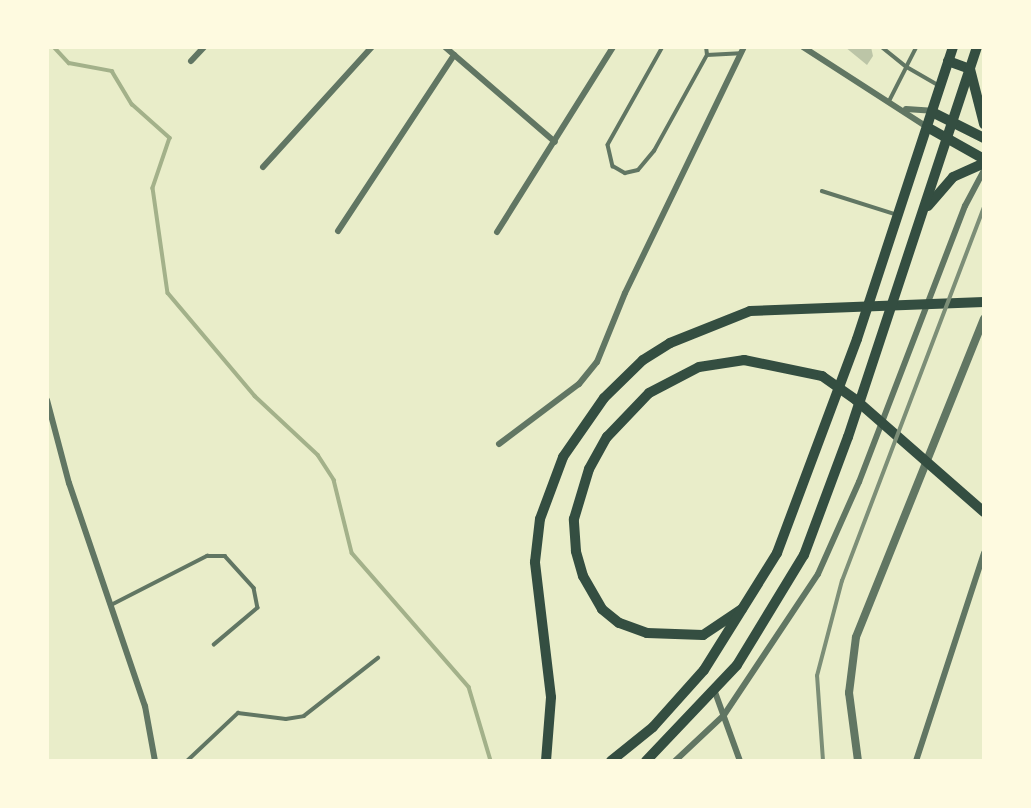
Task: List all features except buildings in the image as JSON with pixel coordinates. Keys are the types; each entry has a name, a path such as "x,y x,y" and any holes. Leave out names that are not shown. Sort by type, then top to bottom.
{"highway":[{"path":"611,761 653,727 704,670 777,552 800,499 953,47"},
{"path":"646,761 715,692 756,640 808,546 977,47"},
{"path":"948,61 971,69"},
{"path":"971,69 984,124"},
{"path":"932,111 984,138"},
{"path":"927,127 984,161"},
{"path":"922,214 953,177 984,161"},
{"path":"546,761 551,697 535,562 540,519 553,477 604,398 643,360 706,325 769,309 984,302"},
{"path":"745,606 702,635 647,633 619,623 602,609 583,576 576,551 574,519 589,469 607,437 649,393 699,367 744,360 822,376 856,400 984,512"}],"street":[{"path":"191,61 204,47"},
{"path":"263,167 372,47"},
{"path":"445,47 555,142"},
{"path":"497,232 613,47"},
{"path":"803,47 906,109 927,127"},
{"path":"499,444 579,384 597,362 625,293 743,50"},
{"path":"338,231 454,55"},
{"path":"906,109 932,111"},
{"path":"675,761 723,715 818,574 859,482 965,206 984,171"},
{"path":"858,761 849,693 856,637 984,319"},
{"path":"47,400 69,482 113,604 145,706 155,761"},
{"path":"916,761 984,553"},
{"path":"715,692 740,761"}],"lane":[{"path":"663,47 608,145 613,166 625,173 646,163 707,55 706,47"},
{"path":"882,47 907,67 940,86"},
{"path":"890,100 917,47"},
{"path":"707,55 743,50"},
{"path":"822,191 897,215"},
{"path":"113,604 207,556 225,556 254,588 258,608 214,645"},
{"path":"187,761 238,713 286,719 304,716 378,658"}],"waterway":[{"path":"54,47 69,63 112,71 132,104 170,138 153,188 168,293 255,396 318,455 334,480 352,553 469,687 491,761"}],"railway":[{"path":"823,761 817,676 842,581 984,207"}]}
